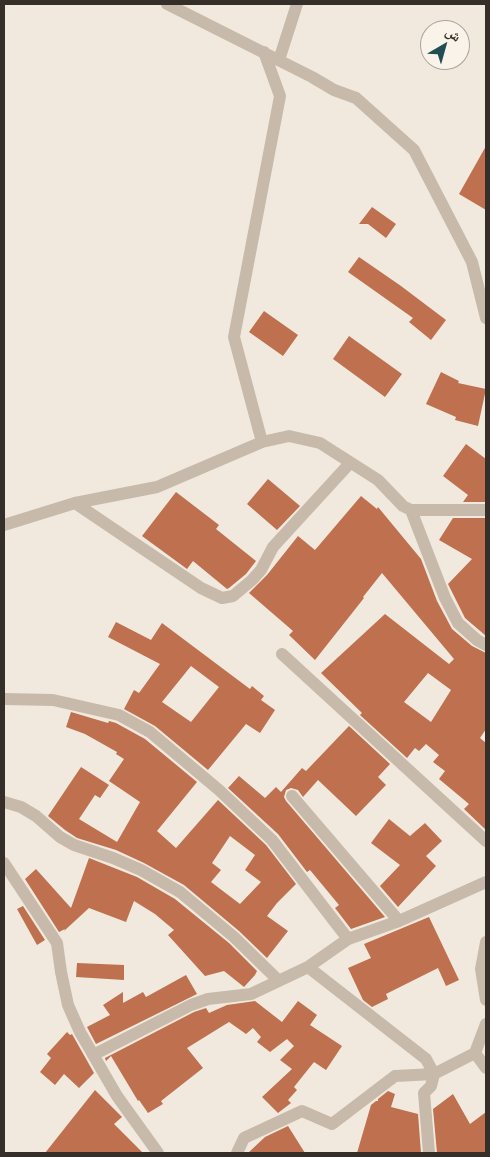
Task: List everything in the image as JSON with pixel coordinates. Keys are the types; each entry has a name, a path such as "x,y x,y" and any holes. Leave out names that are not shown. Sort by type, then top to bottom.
{"street":[{"path":"167,4 264,52 334,90 356,98 414,150 472,262 486,318"},
{"path":"279,60 297,4"},
{"path":"262,442 234,337 280,96 264,52"},
{"path":"4,525 75,503 157,487 262,442 289,436 320,443 378,480 403,506 410,510 486,510"},
{"path":"75,503 201,588 222,598 233,596 252,580 261,570 273,547 350,463"},
{"path":"410,510 445,598 458,623 477,640 486,645"},
{"path":"282,654 486,841"},
{"path":"4,699 53,700 119,715 150,732 219,790 272,840 348,939"},
{"path":"292,796 399,921"},
{"path":"4,802 21,807 36,816 60,837 74,845 141,870 180,892 234,937 279,981"},
{"path":"4,863 57,943 68,1005 80,1032 117,1096 158,1153"},
{"path":"93,1055 191,1005 208,999 252,994 308,967 348,939 399,921 486,882"},
{"path":"486,942 480,969 486,1000"},
{"path":"308,967 426,1059 434,1074 431,1086 424,1093 429,1153"},
{"path":"237,1153 244,1138 302,1111 332,1124 394,1076 434,1074 476,1052 486,1024"},
{"path":"476,1052 486,1068"}],"building":[{"path":"486,146 486,210 459,194"},
{"path":"372,207 396,224 386,238 368,224 359,224"},
{"path":"359,257 446,320 431,340 409,322 413,318 348,272"},
{"path":"264,311 298,335 283,356 249,332"},
{"path":"349,336 402,374 385,397 333,359"},
{"path":"441,372 459,381 458,383 486,389 478,426 455,420 456,417 426,404"},
{"path":"466,444 486,459 486,502 463,502 468,495 443,476"},
{"path":"268,479 300,506 277,530 247,504"},
{"path":"176,492 219,525 216,529 256,561 246,574 229,588 227,589 193,561 187,569 142,536"},
{"path":"361,496 377,509 378,507 421,559 437,601 452,629 472,646 486,653 486,729 480,738 486,743 486,830 464,809 469,804 439,779 445,771 433,762 439,755 426,744 419,751 415,748 407,758 360,715 362,713 321,673 385,614 449,664 454,659 382,573 315,660 289,635 293,631 249,593 267,575 298,536 315,550","holes":["428,673 451,690 431,722 404,702"]},
{"path":"453,518 486,518 486,636 465,618 448,584 472,559 439,540"},
{"path":"116,622 151,640 162,623 250,689 252,686 264,696 261,700 275,710 260,733 246,724 208,770 155,726 124,709 134,690 139,693 160,664 108,637","holes":["191,666 219,687 191,722 162,702"]},
{"path":"71,712 108,723 109,721 116,723 145,739 197,782 157,831 176,848 218,800 266,845 296,884 267,916 288,931 267,958 239,931 184,885 116,850 77,838 48,816 81,767 109,785 100,798 95,795 79,819 117,842 140,802 109,781 124,759 116,754 117,752 85,734 66,727","holes":["230,836 255,855 245,870 261,882 240,904 211,882 221,870 212,863"]},
{"path":"349,726 390,764 378,777 386,785 356,816 318,780 303,797 298,790 291,788 286,790 284,797 385,917 351,929 335,908 339,905 310,870 307,872 278,834 228,788 239,776 265,798 276,787 281,792 302,768 306,771"},
{"path":"389,819 410,836 425,823 442,841 426,856 436,866 398,907 380,886 400,865 371,843"},
{"path":"89,858 137,877 175,899 229,943 257,971 255,975 244,987 224,971 205,976 168,935 174,930 155,914 134,901 126,922 89,908 64,931 65,929 59,932 25,879 36,869 71,908"},
{"path":"23,906 45,940 37,945 17,909"},
{"path":"429,917 459,980 446,986 438,968 386,994 388,999 372,1007 363,1000 348,968 371,958 364,944"},
{"path":"77,963 124,965 124,980 76,977"},
{"path":"186,975 197,994 96,1044 87,1027 110,1015 103,1005 123,992 123,1003 143,992 146,997"},
{"path":"255,1001 282,1022 298,1001 317,1015 310,1025 342,1046 326,1070 314,1062 294,1087 297,1090 288,1100 291,1103 278,1113 262,1097 292,1069 280,1060 294,1046 287,1039 270,1052 257,1042 261,1037 253,1028 246,1034 229,1022 187,1048 203,1068 161,1101 163,1104 148,1113 138,1101 111,1056 106,1061 105,1058 194,1012 206,1008 209,1013 227,1005"},
{"path":"67,1032 70,1035 72,1034 94,1073 79,1088 64,1074 55,1085 40,1072 51,1058 47,1054"},
{"path":"95,1090 122,1117 114,1124 143,1153 45,1153"},
{"path":"388,1091 395,1094 391,1107 418,1114 421,1153 357,1153 371,1105"},
{"path":"453,1094 470,1124 486,1112 486,1153 437,1153 433,1109"},
{"path":"288,1126 305,1153 248,1153 265,1137"}]}
